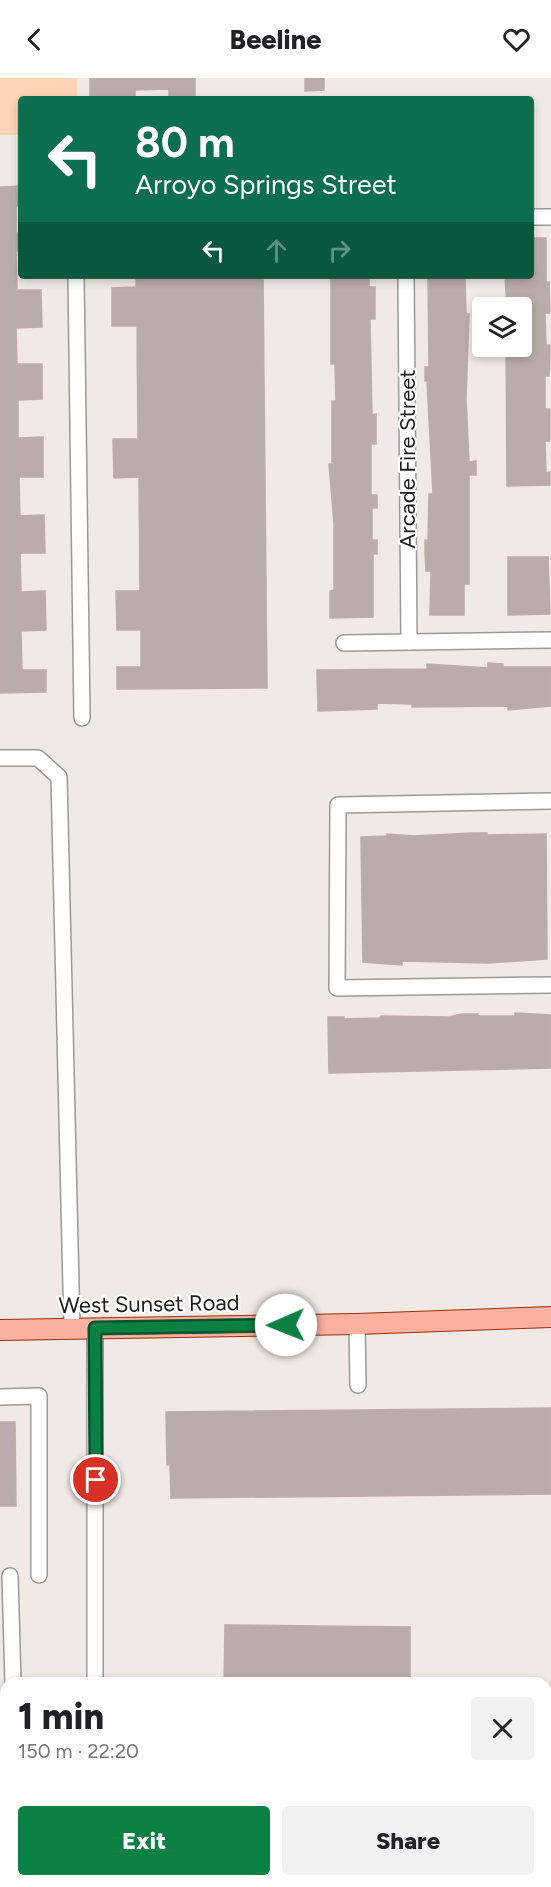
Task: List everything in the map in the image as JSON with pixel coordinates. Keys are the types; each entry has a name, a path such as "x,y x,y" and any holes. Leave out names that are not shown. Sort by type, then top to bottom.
{"main road":[{"name":"West Sunset Road","path":"0,1330 357,1324 551,1317"}],"street":[{"path":"534,217 551,217"},
{"path":"75,279 82,718"},
{"name":"Arcade Fire Street","path":"406,279 409,642"},
{"path":"344,643 551,640"},
{"path":"0,758 38,758 59,777 72,1329"},
{"path":"551,801 338,805 337,988 551,985"},
{"path":"357,1324 358,1385"},
{"path":"95,1328 95,1677"},
{"path":"0,1397 39,1396 39,1575"},
{"path":"10,1576 13,1677"}],"sand":[{"path":"0,78 77,78 77,96 18,96 18,135 0,135"}],"building":[{"path":"90,78 195,78 195,96 169,96 169,89 135,90 135,96 90,96"},
{"path":"305,78 324,78 324,90 305,91"},
{"path":"18,186 18,206 16,206 17,290 41,290 42,327 16,328 17,364 42,364 42,399 18,400 18,438 43,437 43,477 19,477 20,516 44,515 45,553 20,553 21,592 45,591 46,630 21,631 22,670 46,670 46,692 0,693 0,187"},
{"path":"534,238 546,238 546,282 549,282 550,313 545,313 546,345 550,345 550,358 549,376 545,376 545,409 550,409 550,441 545,441 546,473 550,472 550,485 507,486 506,357 532,357 532,297 506,297 505,279 534,279"},
{"path":"136,279 263,279 267,688 117,689 117,667 141,667 141,630 117,630 116,591 140,591 139,477 114,478 113,439 138,439 137,326 112,326 112,288 136,287"},
{"path":"331,279 369,279 369,287 375,287 375,319 370,319 372,415 376,414 376,444 371,444 371,495 377,495 377,508 372,508 372,540 377,540 377,554 373,554 373,617 330,618 330,591 334,590 334,523 329,464 332,464 332,401 336,401 335,364 331,364"},
{"path":"428,279 465,279 466,314 469,314 466,398 469,462 476,461 476,475 469,475 469,584 464,584 464,615 430,615 431,571 426,571 425,551 425,540 428,540 429,494 433,494 427,381 425,381 425,367 429,367"},
{"path":"508,557 548,557 550,614 508,615"},
{"path":"488,663 503,664 503,667 551,667 551,706 508,710 508,706 412,707 412,704 377,703 377,709 318,711 317,670 427,669 427,664 488,668"},
{"path":"471,833 546,834 547,959 489,963 402,961 402,965 363,962 361,837 387,836 387,834 414,836"},
{"path":"515,1013 551,1015 551,1068 329,1073 328,1017 344,1017 344,1019 380,1018 381,1016 449,1017 462,1014 515,1016"},
{"path":"551,1408 551,1494 171,1498 170,1465 167,1465 166,1412"},
{"path":"0,1422 15,1422 16,1506 0,1506"},
{"path":"225,1625 410,1627 410,1677 224,1677"}],"route":[{"path":"96,1480 95,1328 286,1325"}]}
